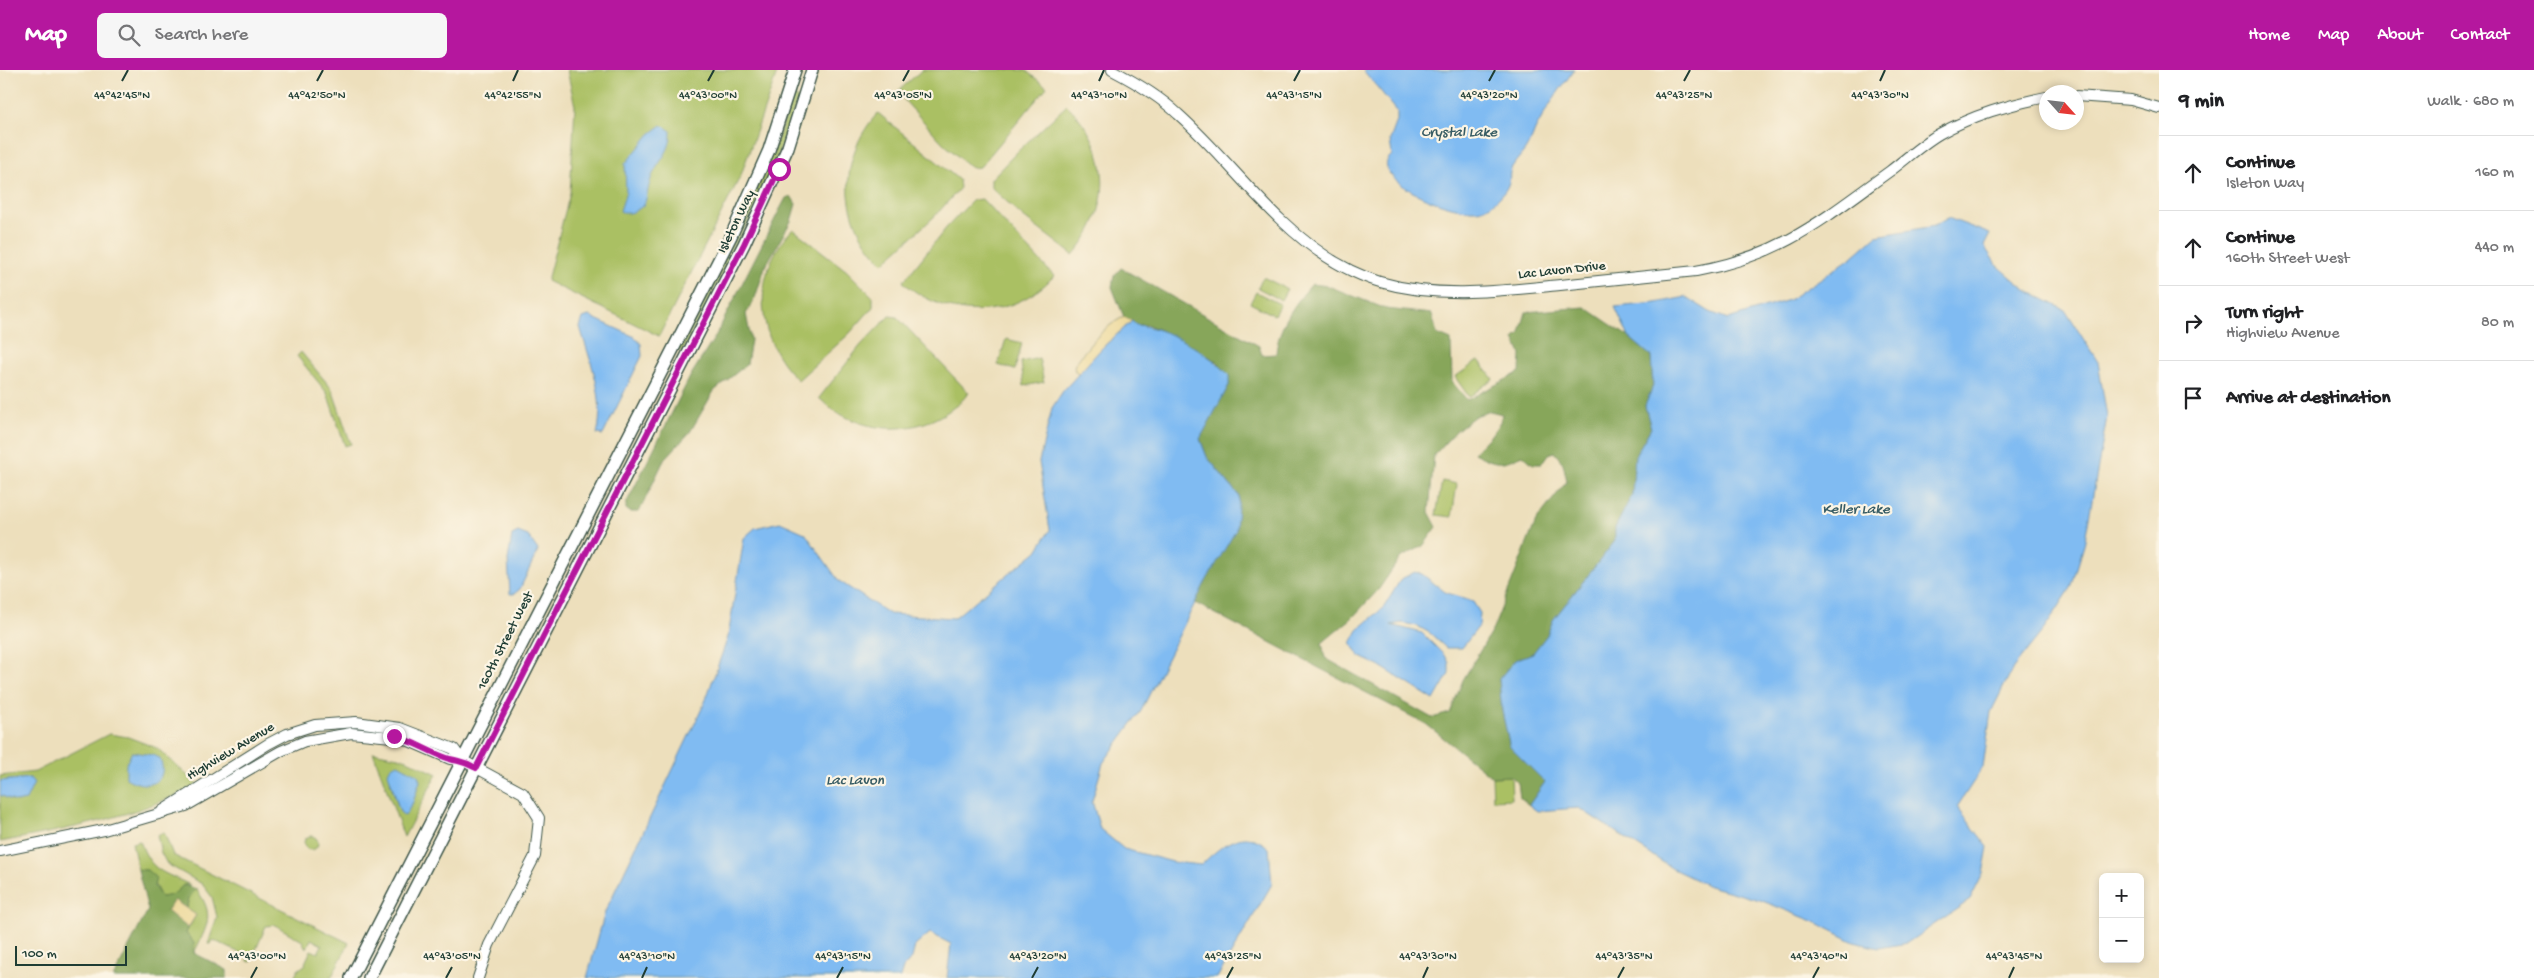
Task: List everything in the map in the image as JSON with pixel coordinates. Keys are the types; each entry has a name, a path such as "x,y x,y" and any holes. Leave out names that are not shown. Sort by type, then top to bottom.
{"main road":[{"name":"Isleton Way","path":"688,318 762,168 783,113 795,70"},
{"name":"Isleton Way","path":"476,768 775,178 799,114 812,70"},
{"name":"160th Street West","path":"351,978 688,318"},
{"path":"369,978 476,768"}],"street":[{"name":"Lac Lavon Drive","path":"1112,70 1155,96 1177,113 1213,148 1260,200 1295,234 1321,253 1378,281 1411,289 1441,293 1514,290 1696,271 1725,266 1784,244 1814,226 1937,135 1972,117 2039,99"},
{"path":"2084,97 2131,100 2159,108"},
{"name":"Highview Avenue","path":"0,851 104,830 186,806 281,751 320,737 350,733 385,735 413,742 450,759 462,760 523,793 539,818 535,856 489,945 478,978"}],"green space":[{"path":"567,70 778,70 741,175 659,336 547,281 570,193 575,106"},
{"path":"922,70 1025,70 1047,87 980,167 971,168 942,142 897,92"},
{"path":"793,96 798,98 774,164 731,258 683,352 677,349 725,256 754,193"},
{"path":"1067,105 1082,122 1093,140 1100,159 1103,179 1096,218 1087,237 1073,255 1022,216 991,187 991,179"},
{"path":"878,113 959,180 960,188 935,216 883,263 868,247 858,228 851,209 849,189 850,169 855,149 865,130"},
{"path":"791,196 796,204 791,221 765,267 755,298 746,314 751,340 747,364 714,391 690,432 664,460 639,512 630,512 626,509 626,504 691,375 715,337 786,198"},
{"path":"982,199 1054,276 1038,291 1019,301 1000,308 980,310 960,309 940,304 921,295 903,282 947,227 973,200"},
{"path":"793,229 847,271 873,297 873,307 849,334 798,380 783,364 773,345 766,326 763,305 770,265 779,246"},
{"path":"1121,268 1259,346 1262,355 1276,354 1280,334 1288,316 1312,284 1328,286 1386,309 1432,314 1437,334 1451,340 1452,382 1467,400 1520,372 1521,354 1514,339 1520,333 1526,312 1585,307 1629,337 1651,356 1653,386 1645,406 1651,428 1635,456 1632,495 1615,528 1615,541 1553,620 1547,635 1533,653 1515,660 1499,679 1502,711 1510,747 1545,782 1529,805 1520,798 1518,783 1511,776 1492,777 1426,724 1195,603 1239,496 1207,457 1200,438 1229,385 1218,362 1160,330 1148,325 1136,325 1124,317 1112,287 1114,276","holes":["1490,411 1502,414 1500,422 1491,435 1474,453 1494,462 1509,461 1523,455 1533,464 1541,464 1548,454 1554,452 1563,463 1567,481 1536,521 1493,629 1463,680 1450,713 1432,718 1325,658 1322,643 1352,618 1379,589 1400,558 1423,546 1437,527 1429,512 1434,455 1457,430 1475,416"]},
{"path":"1263,277 1287,289 1281,300 1258,288"},
{"path":"1256,292 1280,304 1274,315 1250,303"},
{"path":"889,316 897,317 969,393 953,408 935,419 915,426 875,427 855,421 836,411 819,398 861,345"},
{"path":"1006,339 1022,343 1015,370 998,365"},
{"path":"301,352 332,389 351,444 345,446 327,393 297,356"},
{"path":"1039,358 1044,382 1024,386 1021,362"},
{"path":"1479,360 1493,379 1469,397 1455,377"},
{"path":"1442,481 1457,484 1452,517 1436,515"},
{"path":"366,726 365,730 322,734 280,747 277,743 313,729"},
{"path":"109,734 128,737 157,748 198,785 150,806 126,814 76,827 0,842 0,795 16,802 30,778 0,781 0,776 35,772"},
{"path":"373,752 403,758 437,774 404,837","holes":["406,768 420,781 413,802 405,815 400,812 390,782"]},
{"path":"1511,776 1512,799 1493,800 1492,777"},
{"path":"164,832 173,855 349,943 331,978 294,978 298,970 306,964 311,950 318,953 322,945 311,939 307,948 303,945 304,942 275,925 266,926 255,952 256,959 253,957 251,962 248,961 248,957 213,940 211,944 208,944 217,917 212,897 202,884 167,864 161,853 157,835"},
{"path":"308,836 314,836 318,843 314,850 308,850 304,846 304,840"},
{"path":"140,841 153,865 190,885 183,885 173,894 161,897 147,870 138,870 132,843"},
{"path":"138,870 147,870 156,878 154,886 161,897 174,894 183,885 196,889 188,899 187,909 174,900 167,911 188,928 186,933 194,943 194,953 227,970 227,978 113,978 148,910"},
{"path":"196,889 206,906 208,914 206,928 194,953 186,933 196,915 187,909 188,899"}],"sand":[{"path":"1124,317 1132,321 1102,348 1080,374 1075,371 1074,366 1096,338"},
{"path":"174,900 196,915 188,928 167,911"}],"water":[{"name":"Crystal Lake","path":"1363,70 1574,70 1549,105 1525,151 1512,167 1509,183 1505,191 1487,207 1475,210 1438,203 1403,186 1391,175 1386,164 1392,155 1390,140 1397,121 1397,111"},
{"path":"662,125 671,131 670,143 651,178 644,205 630,213 620,211 626,192 625,164 650,134"},
{"name":"Keller Lake","path":"1948,218 1990,234 1984,246 1996,264 2026,290 2065,310 2098,362 2107,417 2084,545 2071,588 2045,628 2013,668 1991,712 1983,767 1957,807 1988,847 1983,874 1970,900 1907,943 1879,948 1854,942 1813,921 1760,900 1709,886 1673,869 1579,808 1537,811 1529,805 1545,782 1510,747 1502,711 1499,679 1515,660 1533,653 1547,635 1553,620 1615,541 1615,528 1632,495 1635,456 1651,428 1645,406 1653,386 1651,356 1629,337 1615,307 1656,303 1686,297 1710,312 1728,319 1789,300 1851,258 1876,236 1934,226"},
{"path":"589,316 635,337 641,344 642,356 603,435 597,434 600,407 596,380 580,327 583,318"},
{"name":"Lac Lavon","path":"1132,321 1136,325 1160,330 1186,342 1211,358 1229,375 1229,385 1200,439 1207,457 1239,496 1236,530 1205,583 1141,711 1103,763 1092,801 1100,829 1124,849 1173,862 1201,865 1224,845 1241,838 1259,841 1269,848 1272,884 1217,978 947,978 951,944 930,933 915,946 912,958 903,968 900,978 587,978 605,912 705,702 728,637 744,538 755,528 780,522 805,533 839,581 889,614 954,618 1037,551 1050,530 1039,462 1052,408 1063,391 1102,348"},
{"path":"518,532 528,536 538,550 520,589 514,594 510,594 508,560 512,535"},
{"path":"1415,572 1422,574 1445,592 1473,602 1480,613 1479,626 1462,648 1446,648 1430,633 1417,626 1402,623 1391,625 1422,633 1446,657 1449,663 1449,674 1434,700 1383,668 1359,656 1351,643 1358,630 1384,607 1401,579"},
{"path":"132,752 160,758 162,774 159,779 154,783 141,784 126,778 126,764"},
{"path":"398,764 418,775 420,781 413,802 405,816 400,812 388,773 391,767"},
{"path":"30,778 34,783 26,800 16,802 0,795 0,781"}],"route":[{"path":"394,736 424,746 450,759 462,760 476,768 744,244 779,169"}]}
